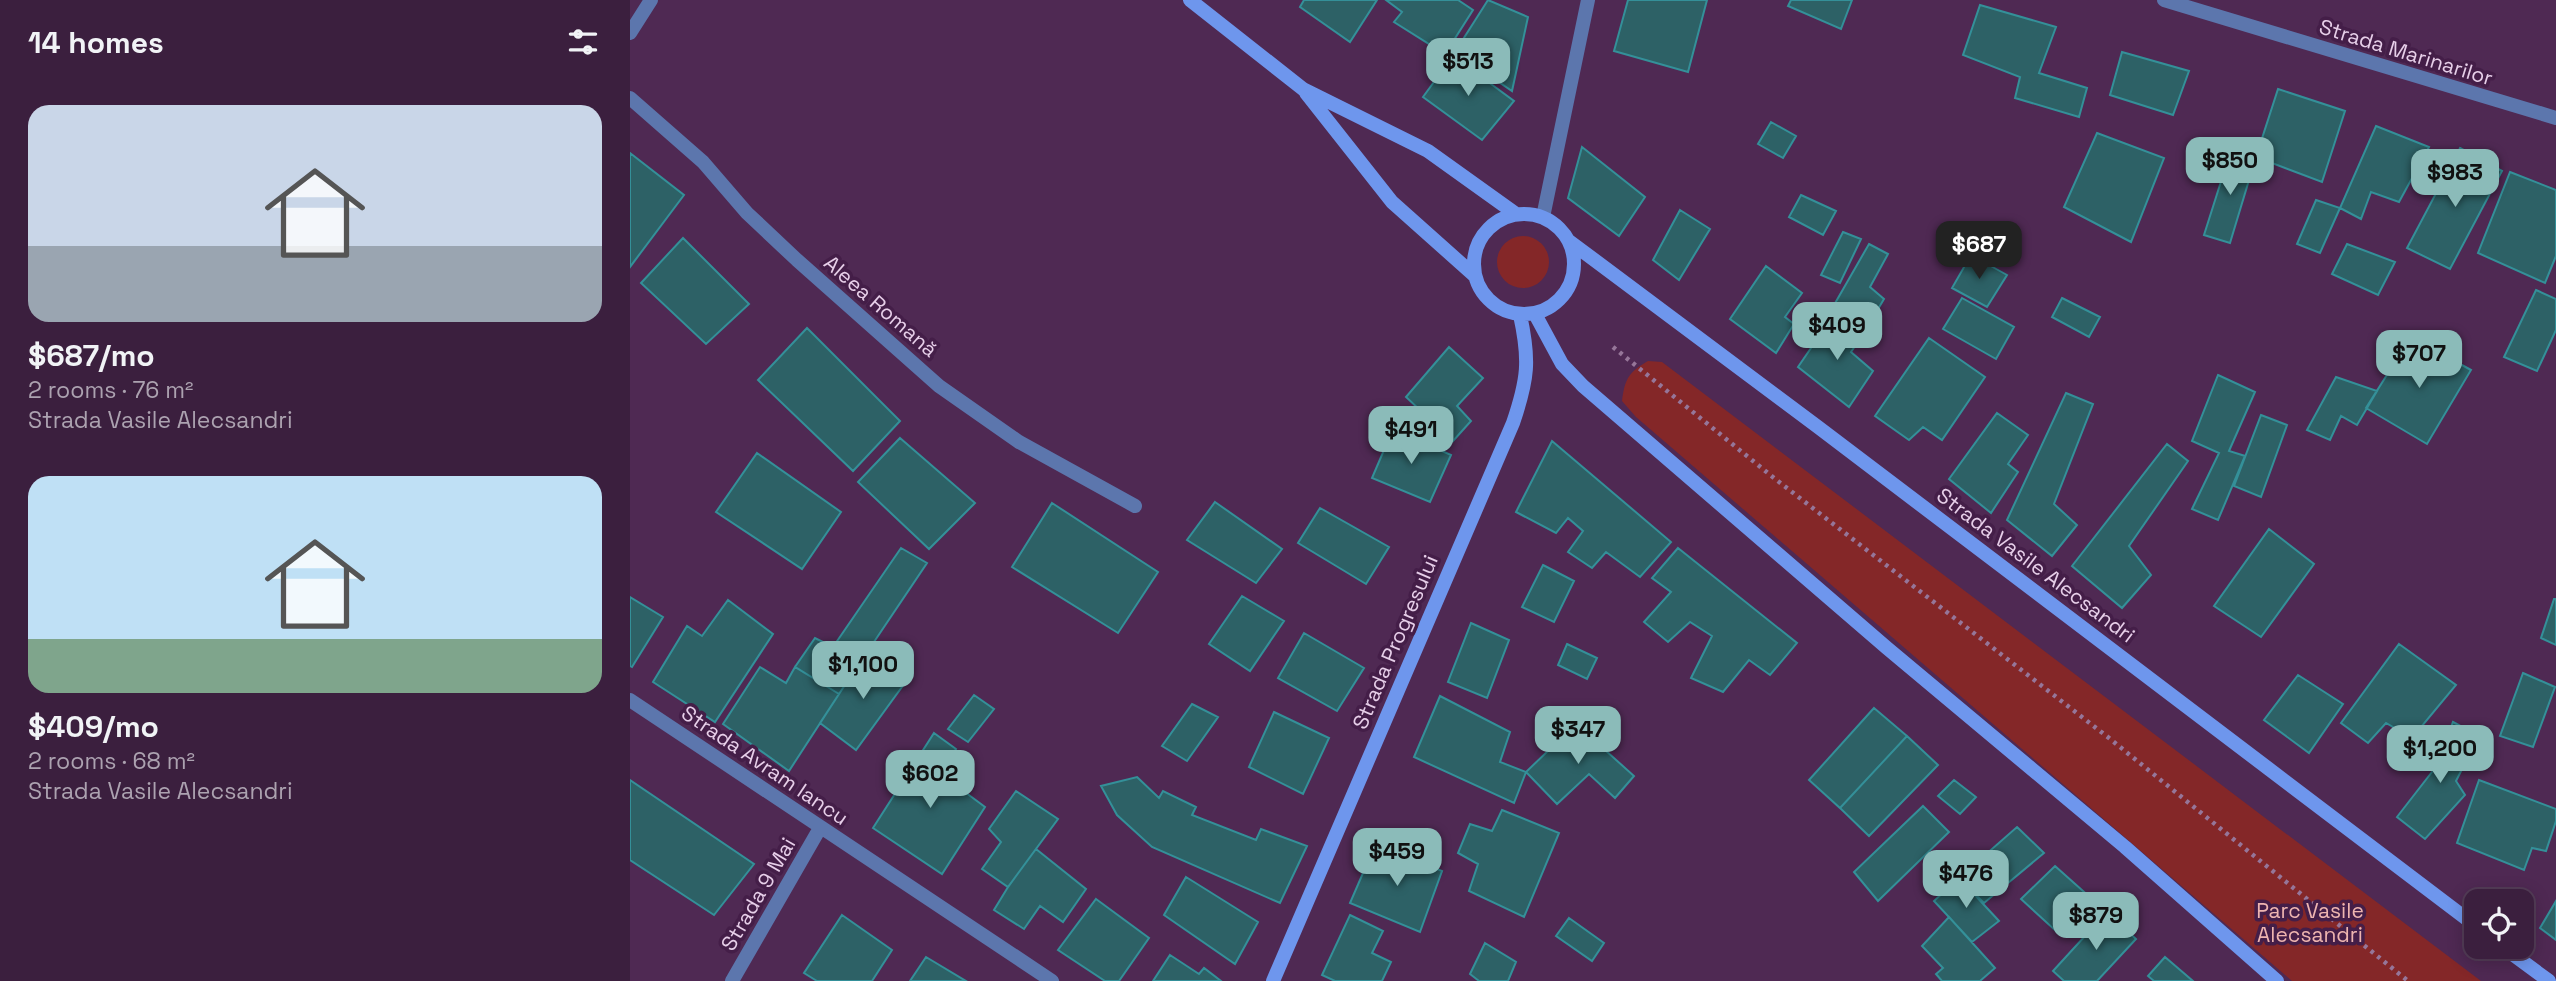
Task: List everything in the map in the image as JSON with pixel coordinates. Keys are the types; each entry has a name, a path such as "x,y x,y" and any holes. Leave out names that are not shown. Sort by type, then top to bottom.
{"street":[{"path":"630,33 651,0"},
{"path":"1190,0 1303,89 1428,150 1516,214"},
{"path":"1543,217 1588,0"},
{"name":"Strada Marinarilor","path":"2164,0 2556,118"},
{"path":"1303,89 1392,202 1475,276"},
{"name":"Aleea Romană","path":"630,98 703,162 747,213 797,260 939,386 1019,442 1135,506"},
{"path":"1516,214 1543,217 1563,231 1569,241 1574,255 1570,286 1562,298 1550,308 1535,314 1520,315 1504,311 1491,303 1481,291 1473,260 1477,244 1500,219 1516,214"},
{"name":"Strada Vasile Alecsandri","path":"1569,241 1818,426 2464,917"},
{"path":"1535,314 1562,364 1583,386 1887,648 2125,847 2277,981"},
{"name":"Strada Progresului","path":"1273,981 1513,423 1523,395 1528,369 1520,315"},
{"name":"Strada Avram Iancu","path":"630,700 1052,981"},
{"name":"Strada 9 Mai","path":"732,981 820,828"},
{"path":"2519,959 2549,981"}],"path":[{"path":"1613,348 1774,478 2109,738 2409,981"}],"green space":[{"path":"1523,236 1533,238 1541,244 1547,252 1547,272 1541,280 1533,286 1523,288 1513,286 1505,280 1499,272 1497,262 1499,252 1505,244 1513,238"},
{"name":"Parc Vasile Alecsandri","path":"1648,361 1662,362 2481,981 2292,981 1636,417 1622,401 1623,393 1629,376"}],"building":[{"path":"1304,0 1377,0 1350,42 1300,7"},
{"path":"1386,0 1458,0 1473,10 1445,54 1394,22 1402,12"},
{"path":"1488,0 1528,17 1512,91 1455,52"},
{"path":"1628,0 1707,0 1688,72 1614,51"},
{"path":"1791,0 1852,0 1841,29 1788,6"},
{"path":"1980,5 2056,27 2039,73 2087,88 2079,117 2015,98 2020,77 1963,55"},
{"path":"2122,52 2189,71 2173,115 2110,95"},
{"path":"1453,56 1514,101 1482,140 1423,97"},
{"path":"2278,89 2345,111 2322,182 2256,157"},
{"path":"1771,122 1796,136 1783,158 1758,144"},
{"path":"2376,126 2429,147 2399,202 2371,192 2361,219 2340,208"},
{"path":"2097,133 2164,158 2131,242 2064,207"},
{"path":"1582,147 1645,197 1619,236 1568,198"},
{"path":"2460,148 2502,171 2450,269 2407,248"},
{"path":"2231,150 2256,157 2230,243 2204,235"},
{"path":"630,153 684,195 630,267"},
{"path":"2510,172 2556,190 2556,256 2545,283 2478,253"},
{"path":"1801,195 1836,211 1823,235 1789,217"},
{"path":"2316,200 2340,208 2320,253 2297,244"},
{"path":"1680,210 1710,229 1679,280 1653,260"},
{"path":"1843,232 1861,239 1840,283 1821,275"},
{"path":"683,238 749,304 706,344 641,283"},
{"path":"1869,244 1888,254 1870,287 1884,299 1862,336 1830,312"},
{"path":"2347,244 2395,262 2378,295 2332,274"},
{"path":"1971,255 2007,275 1987,307 1952,288"},
{"path":"1766,266 1802,293 1785,317 1794,324 1776,353 1730,319"},
{"path":"2536,290 2556,299 2556,330 2537,371 2504,357"},
{"path":"1962,298 2014,327 1996,359 1943,329"},
{"path":"2062,298 2100,317 2089,337 2052,317"},
{"path":"1833,316 1862,336 1851,352 1873,371 1849,407 1798,367"},
{"path":"807,328 900,421 853,471 758,380"},
{"path":"2411,337 2471,370 2427,444 2366,408"},
{"path":"1929,338 1985,377 1942,440 1923,427 1909,440 1875,416"},
{"path":"1449,347 1483,378 1457,406 1471,421 1453,441 1406,397"},
{"path":"2218,375 2255,392 2229,451 2245,456 2218,520 2192,509 2219,453 2192,441"},
{"path":"2336,377 2377,391 2357,425 2341,416 2330,440 2307,430"},
{"path":"2066,393 2093,404 2054,504 2077,525 2052,556 2007,520"},
{"path":"1997,413 2028,435 2008,464 2018,472 1991,513 1949,479"},
{"path":"2261,415 2287,425 2261,497 2234,486"},
{"path":"1393,429 1451,455 1430,502 1372,478"},
{"path":"900,438 975,503 929,549 858,482"},
{"path":"1552,441 1671,542 1640,577 1606,552 1592,568 1568,552 1583,531 1568,518 1556,533 1516,512"},
{"path":"2167,444 2188,461 2129,546 2151,575 2122,608 2072,566"},
{"path":"757,453 841,512 802,569 716,512"},
{"path":"1215,502 1282,549 1256,583 1187,540"},
{"path":"1052,503 1158,572 1118,633 1012,567"},
{"path":"1320,508 1389,547 1366,584 1298,543"},
{"path":"2269,529 2314,564 2261,637 2214,606"},
{"path":"901,548 927,563 839,694 795,667 815,638 833,647"},
{"path":"1678,548 1797,643 1770,675 1749,660 1723,692 1691,678 1712,636 1690,622 1668,642 1644,622 1671,592 1652,578"},
{"path":"1543,565 1574,581 1554,622 1522,607"},
{"path":"1242,596 1284,621 1250,671 1209,644"},
{"path":"630,597 663,617 632,667 630,666"},
{"path":"2556,599 2556,645 2541,638"},
{"path":"728,600 773,634 715,722 653,682 687,626 702,636"},
{"path":"1471,623 1509,640 1487,698 1448,682"},
{"path":"1304,633 1364,668 1337,711 1278,678"},
{"path":"1567,644 1597,658 1587,679 1558,665"},
{"path":"2399,644 2456,685 2412,738 2386,723 2368,743 2341,723"},
{"path":"866,653 907,680 856,750 820,723"},
{"path":"760,667 786,683 795,667 839,694 789,771 723,724"},
{"path":"2523,673 2555,687 2533,747 2500,736"},
{"path":"2298,675 2343,704 2309,753 2264,720"},
{"path":"974,695 994,709 968,742 948,729"},
{"path":"1440,696 1510,732 1500,762 1526,772 1514,803 1414,757"},
{"path":"1192,704 1218,717 1187,761 1162,746"},
{"path":"1874,708 1907,736 1840,808 1809,780"},
{"path":"1274,712 1329,738 1303,794 1249,767"},
{"path":"2453,722 2479,736 2456,781 2465,795 2425,839 2397,817 2435,768"},
{"path":"1576,724 1634,776 1615,798 1589,774 1557,804 1526,772"},
{"path":"934,733 956,749 942,775 985,807 942,874 873,828"},
{"path":"1907,736 1938,765 1869,836 1840,808"},
{"path":"1137,777 1159,798 1163,791 1196,807 1192,815 1256,840 1261,829 1307,846 1280,903 1152,847 1117,815 1101,786"},
{"path":"630,780 754,864 714,915 630,860"},
{"path":"1954,780 1976,797 1960,814 1938,796"},
{"path":"2479,780 2556,809 2556,821 2546,851 2532,848 2524,870 2457,843"},
{"path":"1016,791 1058,819 1008,887 982,869 1001,842 989,829"},
{"path":"1923,806 1949,832 1878,901 1854,872"},
{"path":"1502,810 1559,833 1524,917 1469,891 1478,864 1458,853 1470,824 1492,831"},
{"path":"2017,827 2044,853 1984,903 1959,878"},
{"path":"1376,843 1442,871 1420,932 1350,903"},
{"path":"1036,849 1086,889 1063,922 1040,906 1024,929 994,910"},
{"path":"2055,866 2092,899 2057,932 2021,899"},
{"path":"1186,877 1258,922 1235,964 1164,915"},
{"path":"1959,878 1999,921 1972,942 1934,901"},
{"path":"1096,899 1149,938 1119,981 1105,981 1058,950"},
{"path":"2556,901 2556,940 2540,928"},
{"path":"2107,912 2136,939 2097,981 2064,981 2053,971"},
{"path":"842,915 892,950 872,981 817,981 804,973"},
{"path":"1350,915 1383,931 1372,953 1391,962 1382,981 1335,981 1322,975"},
{"path":"1949,917 1995,968 1980,981 1942,981 1936,974 1943,968 1922,946"},
{"path":"1569,918 1604,943 1592,961 1556,936"},
{"path":"1485,943 1516,962 1508,981 1479,981 1470,974"},
{"path":"1170,955 1199,974 1204,968 1221,981 1153,981"},
{"path":"926,957 966,981 910,981"},
{"path":"2165,957 2193,981 2154,981 2148,976"}]}
